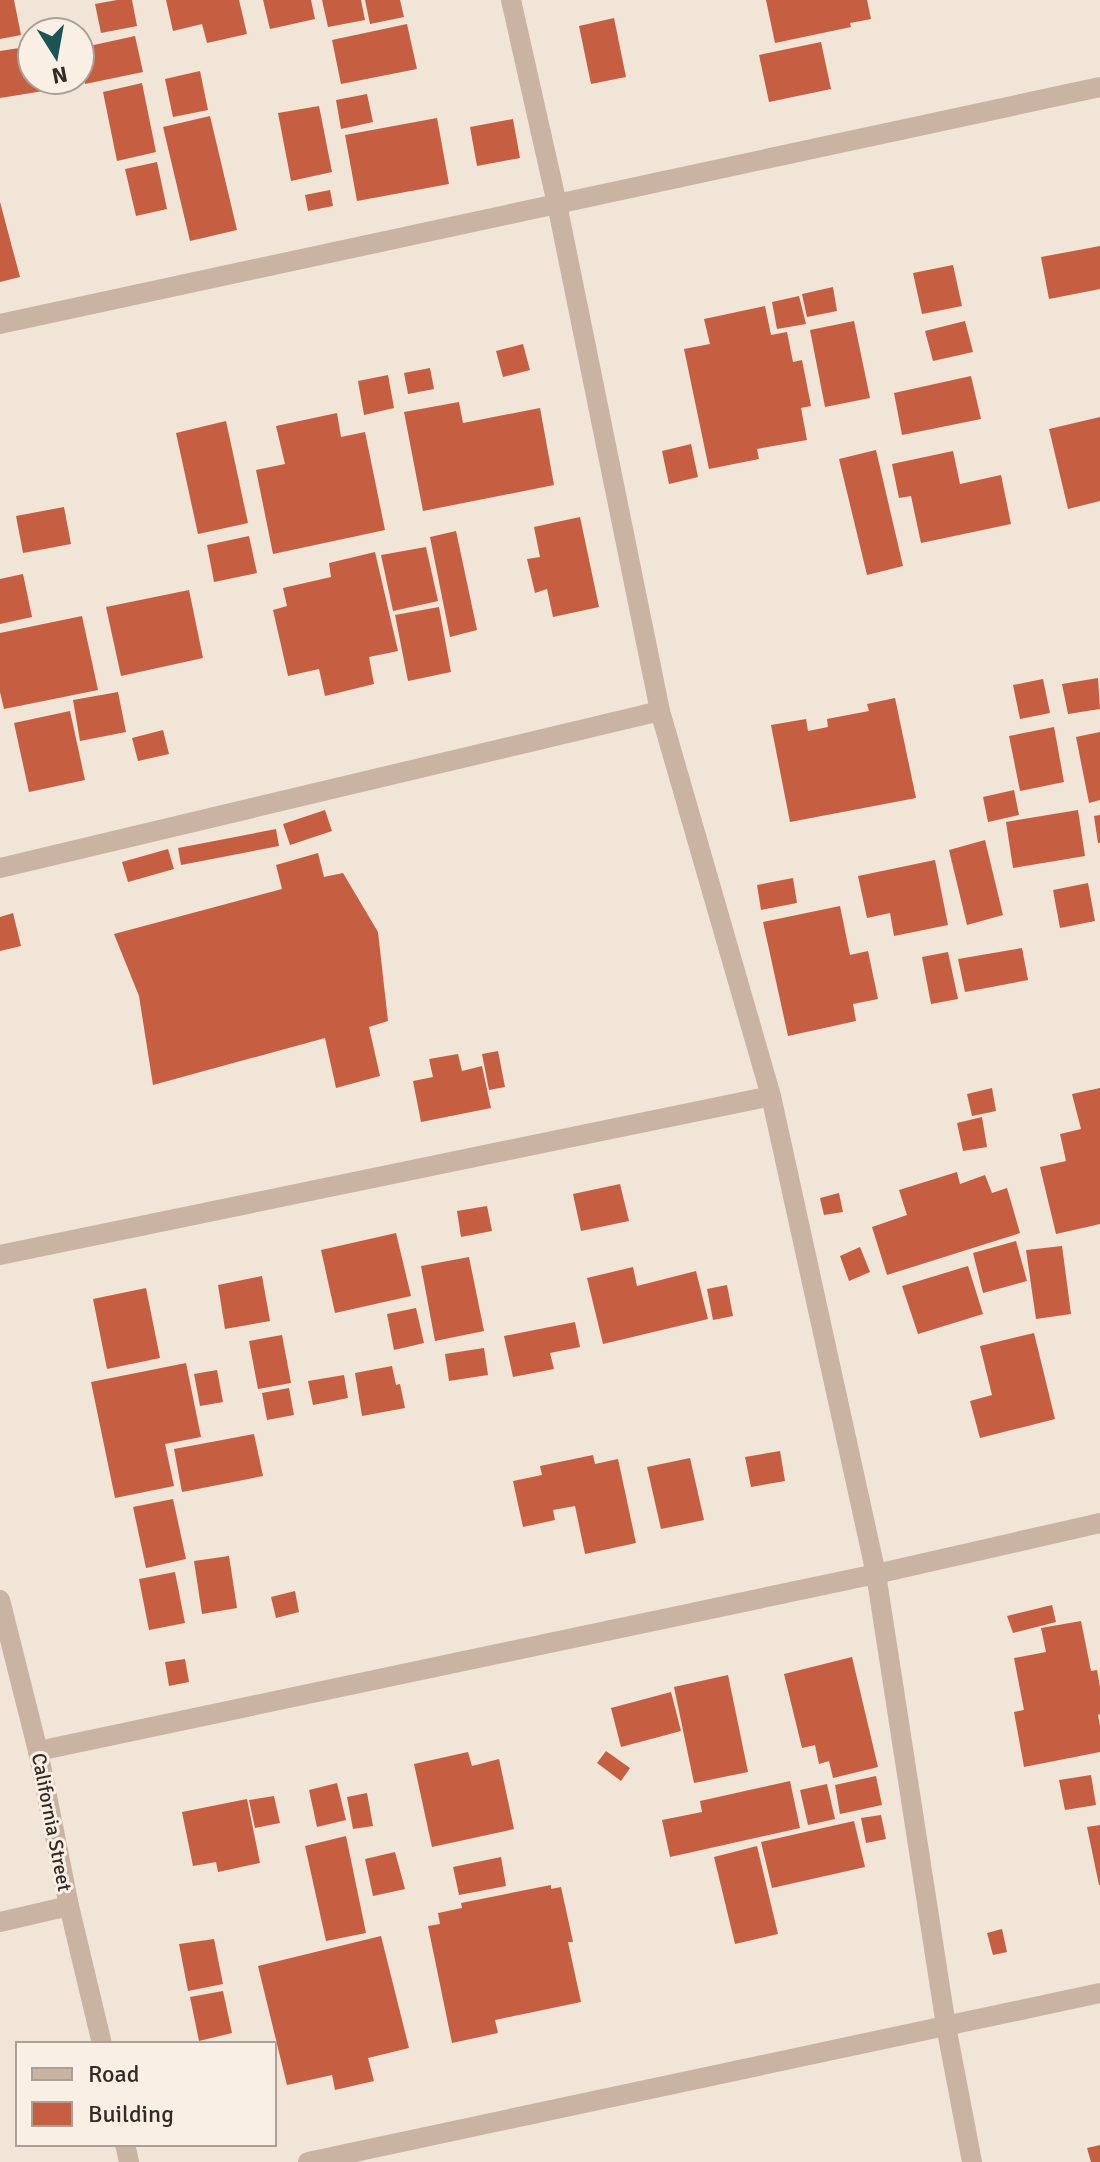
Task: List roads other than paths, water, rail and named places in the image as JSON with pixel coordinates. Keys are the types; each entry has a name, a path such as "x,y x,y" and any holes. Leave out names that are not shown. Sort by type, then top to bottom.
{"street":[{"path":"511,0 557,204 660,711 771,1096 876,1574 946,2026 972,2162"},
{"path":"0,324 1100,87"},
{"path":"0,868 660,711"},
{"path":"0,1255 771,1096"},
{"path":"38,1751 876,1574 1100,1523"},
{"name":"California Street","path":"0,1600 38,1751 69,1906 102,2042"},
{"path":"0,1922 69,1906"},
{"path":"308,2162 1100,1993"}]}
